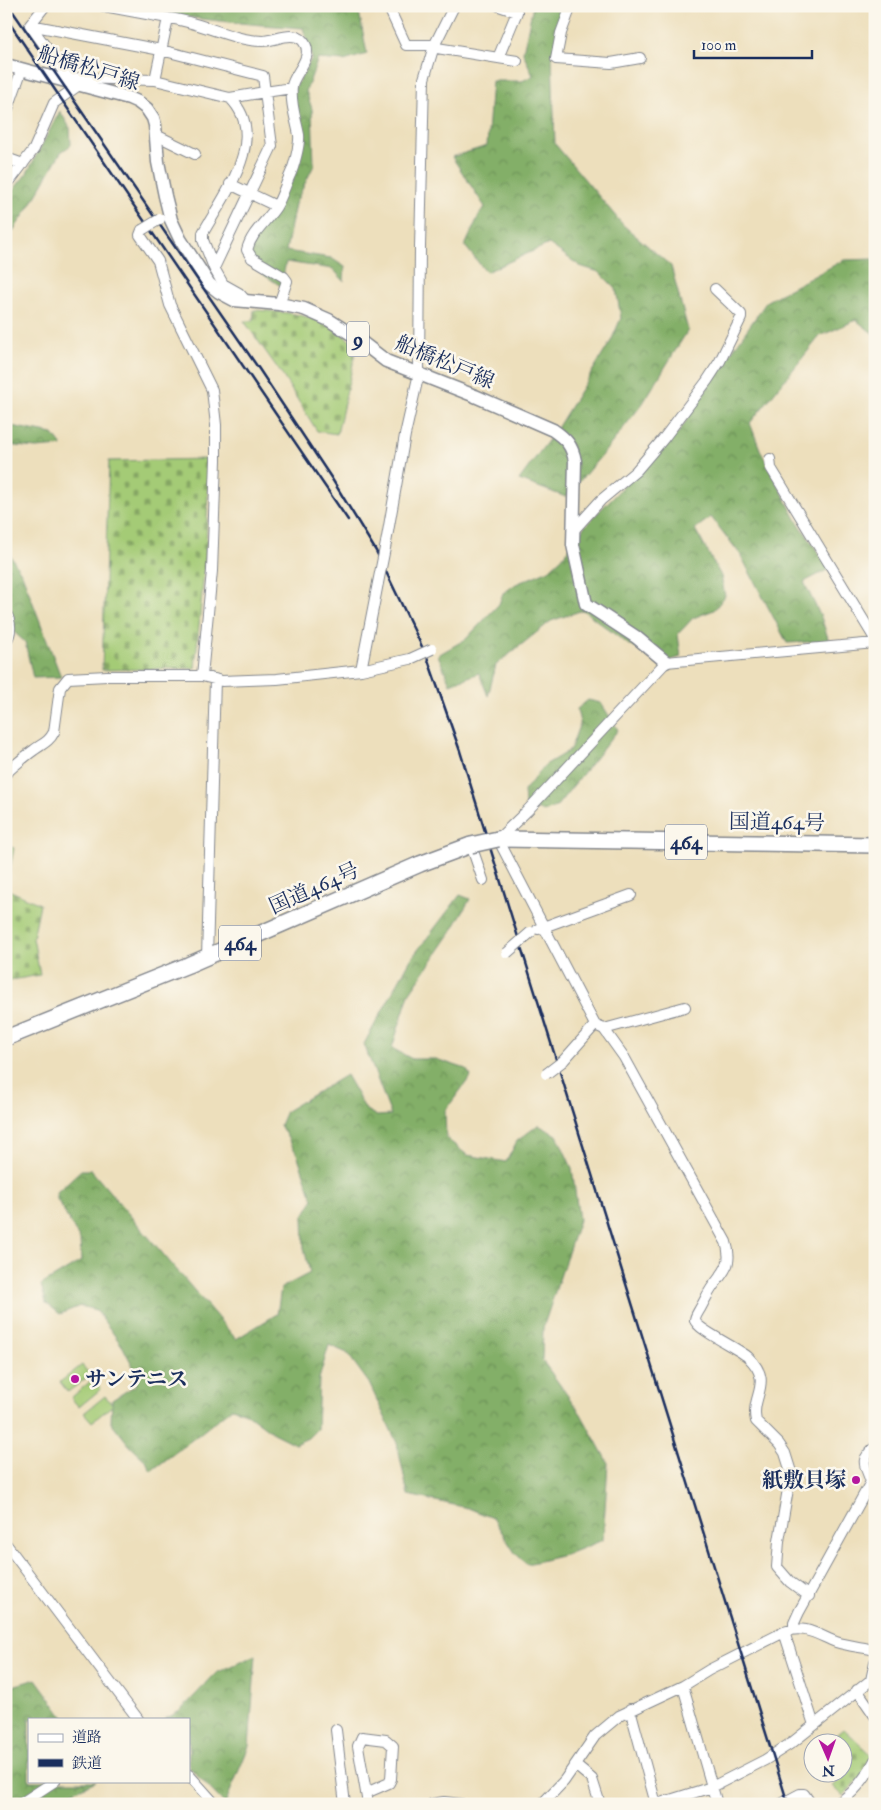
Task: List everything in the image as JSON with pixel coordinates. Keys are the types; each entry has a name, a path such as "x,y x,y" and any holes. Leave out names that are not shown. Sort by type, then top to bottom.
{"highway":[{"name":"464","path":"471,845 498,839"},
{"name":"国道464号","path":"498,839 875,845"},
{"name":"国道464号","path":"6,1038 207,957 428,861 471,845"}],"main road":[{"name":"船橋松戸線","path":"6,65 129,98 147,109 153,118 158,162 171,220 180,239 209,284 228,298 279,304 304,310 329,320 352,334 386,361 419,373 553,430 564,437 572,449 575,461 573,545 586,604 636,637 666,662"}],"street":[{"path":"30,25 44,6"},
{"path":"104,6 168,18 240,37 264,41 294,37 302,40 306,45 306,58 292,83 293,104 299,138 291,172 276,206 250,240 247,250 252,258 284,276 287,281 279,304"},
{"path":"388,6 406,45 434,46 518,61"},
{"path":"362,670 405,435 419,373 424,79 434,46 454,6"},
{"path":"498,58 517,12 499,6"},
{"path":"571,6 561,33 556,59 611,63 640,58"},
{"path":"155,80 168,18"},
{"path":"30,25 161,50 263,76 272,146 214,268"},
{"path":"30,25 73,82"},
{"path":"6,114 22,69"},
{"path":"6,186 34,149 54,103 73,82 155,80 230,98 292,88"},
{"path":"230,98 242,113 247,130 246,146 241,162 203,233 203,240 214,268 223,284 239,293 246,301"},
{"path":"156,135 194,154"},
{"path":"6,158 23,164"},
{"path":"230,184 276,206"},
{"path":"165,196 160,219 142,230 140,235 158,261 170,304 212,390 216,425 212,571 202,676"},
{"path":"573,532 602,500 636,471 707,381 720,361 741,318 738,311 715,289"},
{"path":"770,459 771,468 875,641 666,662 527,811 498,839 543,927 599,1027 624,1057 648,1097 664,1132 726,1242 729,1252 724,1274 712,1287 695,1318 696,1323 699,1328 746,1356 758,1370 762,1385 756,1407 756,1421 779,1444 791,1472 776,1563 777,1567 786,1577 809,1596"},
{"path":"6,614 10,620 10,636 6,641"},
{"path":"6,773 52,737 60,688 68,678 202,676 222,681 277,679 362,670 410,659 432,649"},
{"path":"207,957 215,679"},
{"path":"471,845 483,880"},
{"path":"507,953 531,932 631,895"},
{"path":"546,1074 563,1061 599,1027 685,1007"},
{"path":"542,1804 564,1781 595,1736 606,1725 630,1709 683,1686 709,1670 789,1630 871,1482 864,1462 868,1453 875,1447"},
{"path":"6,1544 137,1718"},
{"path":"789,1630 812,1632 837,1642 875,1650"},
{"path":"789,1630 814,1725"},
{"path":"630,1709 656,1804 712,1787 766,1760 793,1742 871,1680 875,1662"},
{"path":"683,1686 717,1804"},
{"path":"857,1690 875,1716"},
{"path":"336,1730 345,1804"},
{"path":"366,1793 389,1783 391,1779 393,1746 386,1740 362,1737 358,1746 366,1793 368,1804"},
{"path":"836,1804 843,1800 862,1780 875,1760"},
{"path":"575,1765 592,1779 600,1804"},
{"path":"190,1776 215,1804"},
{"path":"20,1804 53,1782"},
{"path":"781,1804 804,1794 811,1804"},
{"path":"799,1795 806,1804"},
{"path":"432,1804 444,1802 461,1804"}],"green space":[{"path":"119,6 358,6 367,54 344,61 318,59 306,91 312,109 314,165 295,204 286,251 331,258 345,267 344,281 333,269 286,262 281,286 264,275 248,252 273,205 299,146 293,91 312,58 303,28 211,20"},
{"path":"533,6 569,6 552,55 555,144 623,225 671,266 688,330 643,403 566,497 519,480 556,430 611,341 621,318 616,289 599,272 580,266 549,244 486,272 465,246 479,215 485,207 452,157 487,146 492,81 522,81 533,76 523,52"},
{"path":"60,111 70,128 71,145 61,152 30,206 6,241 6,199 27,173"},
{"path":"875,259 875,335 856,320 820,336 750,423 761,452 796,519 829,569 804,582 821,617 829,641 787,643 740,554 711,517 695,529 721,576 725,596 714,610 693,618 678,634 681,657 658,664 652,656 629,645 583,610 551,621 496,665 488,696 479,673 450,684 438,655 466,639 499,604 503,593 516,584 549,570 562,558 584,527 679,432 714,377 767,301 844,260"},
{"path":"254,310 303,316 322,322 357,346 337,434 317,431 281,373 244,321 253,321"},
{"path":"6,425 53,434 62,446 36,448 6,445"},
{"path":"209,459 206,550 195,668 102,670 109,461"},
{"path":"6,549 22,574 61,677 33,678 25,642 6,625"},
{"path":"588,700 601,703 618,730 556,807 543,812 525,804 524,791 545,765 570,750 580,723 577,709"},
{"path":"6,846 14,848 6,889"},
{"path":"6,889 40,904 33,938 40,975 6,981"},
{"path":"460,895 470,899 450,934 409,994 392,1048 412,1059 436,1059 466,1069 471,1076 445,1111 446,1138 467,1155 506,1162 517,1141 538,1125 557,1135 572,1168 579,1220 543,1328 542,1360 581,1414 608,1463 603,1540 565,1555 527,1564 515,1553 493,1518 468,1508 408,1495 397,1443 369,1383 347,1353 329,1345 319,1379 317,1429 308,1438 295,1444 273,1433 246,1413 232,1408 151,1471 146,1461 130,1446 111,1422 112,1400 136,1385 138,1376 123,1347 96,1310 80,1306 60,1314 46,1303 41,1285 81,1261 80,1240 57,1199 57,1192 81,1170 91,1170 236,1339 277,1314 281,1288 310,1273 304,1248 303,1217 313,1200 297,1154 280,1125 286,1111 346,1075 366,1110 377,1116 391,1115 364,1044 411,959"},
{"name":"サンテニス","path":"82,1365 90,1375 68,1392 60,1382"},
{"path":"93,1379 101,1389 79,1407 71,1398"},
{"path":"105,1396 113,1405 92,1422 84,1413"},
{"path":"256,1655 249,1746 225,1804 190,1768 190,1718 167,1718 180,1711 216,1673"},
{"path":"36,1679 64,1718 28,1718 28,1782 94,1782 55,1800 16,1797 6,1791 6,1688"},
{"path":"854,1738 873,1756 861,1777 843,1796 833,1786 838,1782 854,1782"}],"railway":[{"path":"9,6 259,369 332,479 376,551 427,657 460,751 788,1804"},
{"path":"6,18 348,520"}],"place":[{"name":"サンテニス","path":"75,1379"},
{"name":"紙敷貝塚","path":"856,1480"}]}
